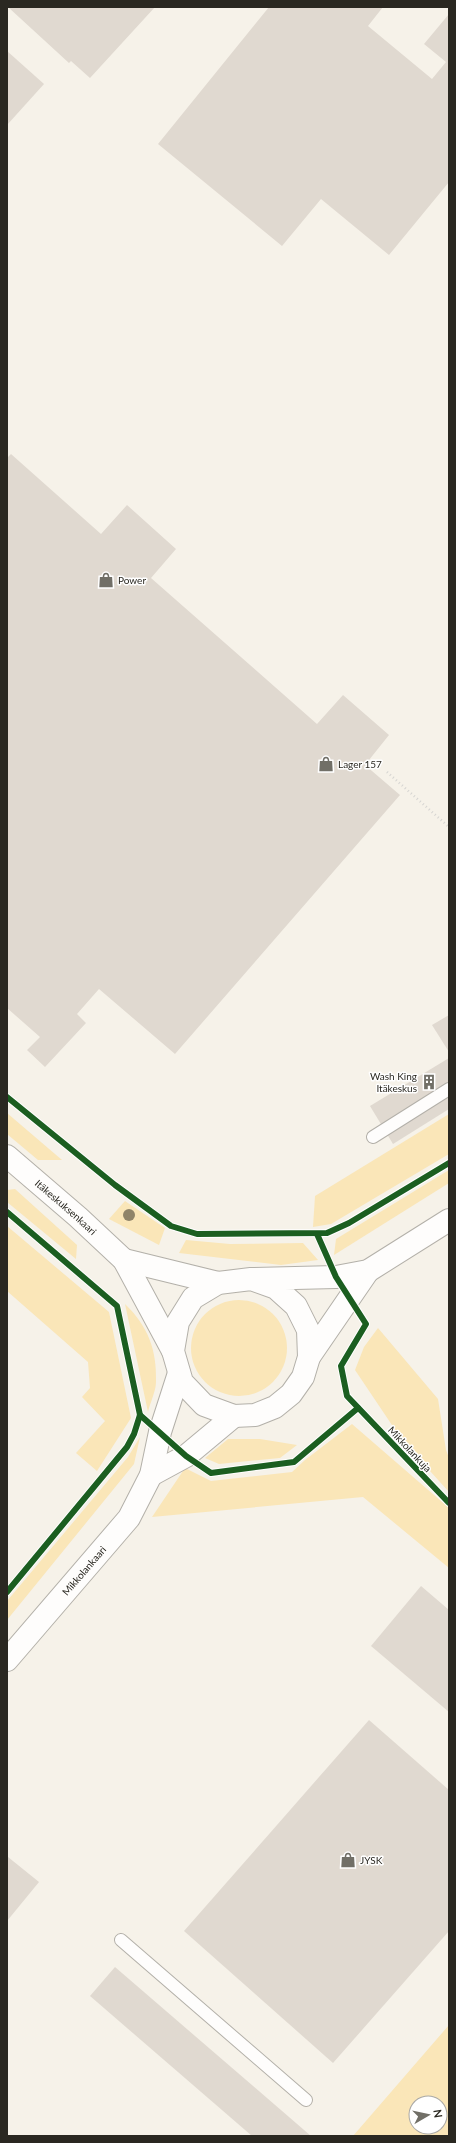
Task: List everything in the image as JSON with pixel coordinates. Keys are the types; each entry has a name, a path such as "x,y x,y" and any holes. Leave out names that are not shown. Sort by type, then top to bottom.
{"street":[{"name":"Itäkeskuksenkaari","path":"7,1156 78,1216 124,1260 173,1351"},
{"path":"124,1260 218,1282 251,1279 336,1277 368,1271 449,1220"},
{"path":"218,1282 193,1298 178,1322 173,1351 179,1373 182,1382 204,1405 234,1416 255,1415 275,1408 291,1394 303,1377 309,1357 368,1271"},
{"path":"251,1279 276,1288 296,1306 308,1330 309,1357"},
{"name":"Mikkolankaari","path":"7,1660 129,1518 151,1475 160,1432 179,1373"},
{"path":"151,1475 186,1456 234,1416"}],"lane":[{"path":"373,1137 449,1089"},
{"path":"121,1940 306,2100"}],"path":[{"path":"387,772 449,827"}],"shaded area":[{"path":"7,1113 62,1160 38,1160 7,1134"},
{"path":"449,1114 449,1154 331,1224 313,1227 315,1196"},
{"path":"449,1170 449,1183 334,1255 336,1239"},
{"path":"15,1189 77,1245 76,1259 7,1202 7,1190"},
{"path":"125,1201 165,1228 159,1245 109,1219"},
{"path":"7,1226 109,1312 131,1418 97,1471 76,1453 105,1421 82,1397 90,1388 88,1362 7,1291"},
{"path":"186,1240 230,1244 303,1243 318,1260 281,1265 179,1253"},
{"path":"239,1300 257,1304 273,1314 283,1330 287,1348 283,1366 273,1382 257,1392 239,1396 221,1392 205,1382 195,1366 191,1348 195,1330 205,1314 221,1304"},
{"path":"125,1304 140,1321 150,1339 153,1349 156,1382 148,1412"},
{"path":"378,1328 438,1399 446,1450 449,1458 449,1492 402,1440 355,1370 364,1347"},
{"path":"352,1424 449,1508 449,1568 363,1497 152,1517 185,1468 211,1481 292,1472 305,1460"},
{"path":"140,1437 134,1464 7,1620 7,1601 128,1457"},
{"path":"228,1439 260,1439 297,1445 280,1458 219,1464 205,1458"},
{"path":"449,2025 449,2136 353,2136"}],"building":[{"path":"8,7 155,7 90,78 71,61 69,63"},
{"path":"269,7 383,7 368,26 432,79 446,62 424,44 449,14 449,182 389,255 321,199 282,246 158,144"},
{"path":"7,51 44,84 7,125"},
{"path":"11,454 101,534 127,505 176,549 151,578 317,724 343,695 389,735 365,765 400,795 175,1054 99,989 77,1014 86,1023 45,1067 27,1050 40,1037 7,1008 7,458"},
{"path":"449,1015 449,1052 432,1025"},
{"name":"Wash King Itäkeskus","path":"449,1058 449,1109 393,1144 370,1106"},
{"path":"421,1586 449,1610 449,1712 371,1646"},
{"name":"JYSK","path":"369,1720 449,1790 449,1931 333,2063 184,1931"},
{"path":"8,1857 39,1882 7,1921 7,1858"},
{"path":"115,1967 311,2136 252,2136 90,1996"}],"cycle path":[{"path":"7,1097 115,1185 171,1226 197,1234 327,1233 349,1223 449,1163"},
{"path":"7,1212 117,1306 140,1415 134,1434 127,1447 7,1592"},
{"name":"Mikkolankuja","path":"317,1234 336,1277 366,1324 341,1366 347,1396 449,1503"},
{"path":"140,1415 186,1456 211,1473 294,1462 358,1408"}],"place":[{"name":"Power","path":"106,580"},
{"name":"Lager 157","path":"326,764"},
{"name":"Wash King Itäkeskus","path":"429,1082"},
{"name":"JYSK","path":"348,1860"}]}
